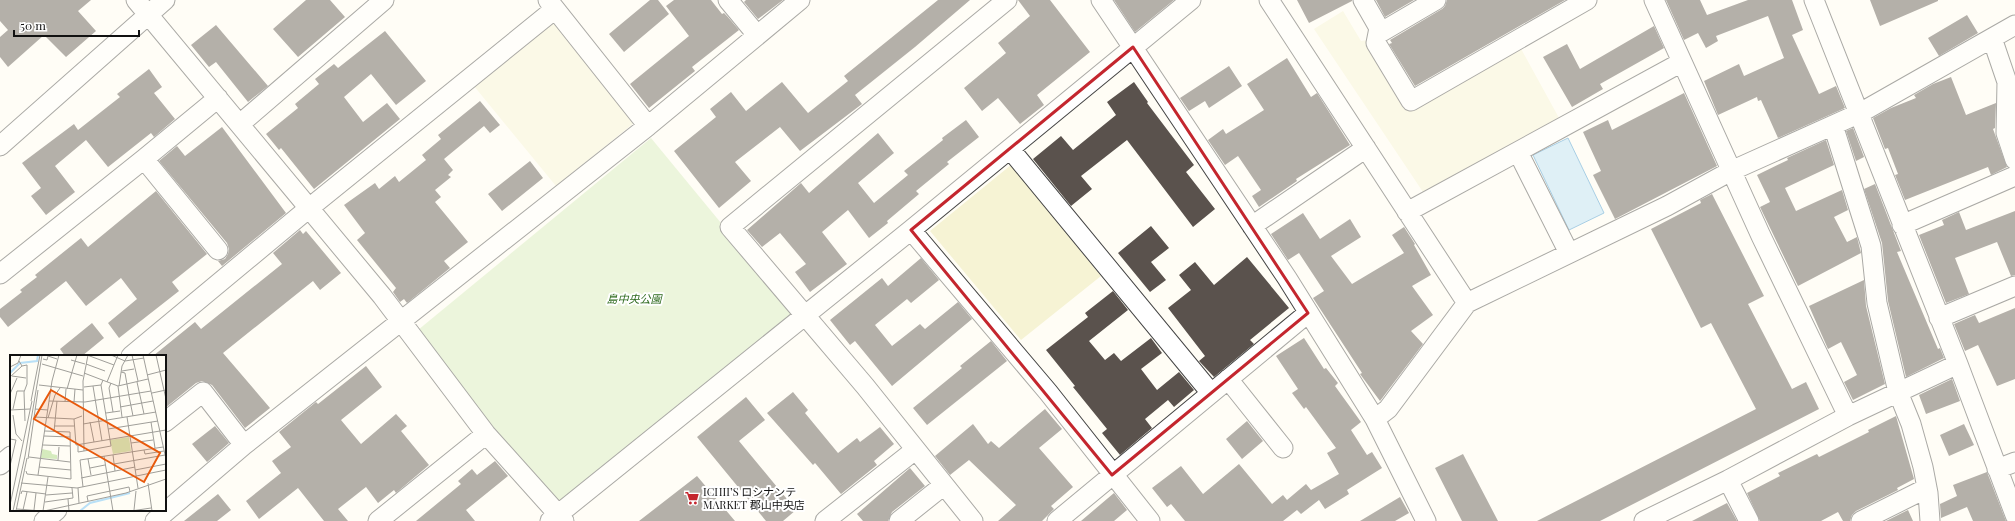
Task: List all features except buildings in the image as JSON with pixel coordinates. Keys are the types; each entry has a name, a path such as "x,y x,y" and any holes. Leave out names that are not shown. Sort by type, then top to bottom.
{"street":[{"path":"136,0 240,124 402,322 486,434 557,519 1190,0"},
{"path":"0,146 165,0"},
{"path":"240,124 384,0"},
{"path":"728,0 757,36"},
{"path":"155,521 244,445 387,331 402,322 648,126 800,0"},
{"path":"973,521 865,386 730,227 1007,0"},
{"path":"1101,0 1252,226 1308,313 1374,419 1426,521"},
{"path":"1269,0 1467,303"},
{"path":"1363,0 1379,28 1376,43 1411,101 1587,0"},
{"path":"1378,34 1436,0"},
{"path":"1654,0 1731,171 1848,416"},
{"path":"1814,0 1860,113 1902,225 1958,364 2015,516"},
{"path":"132,355 551,4 648,126"},
{"path":"1374,419 1388,409 1467,303 1666,206 1731,171 1860,113 2015,25"},
{"path":"1992,38 2007,82 2006,133 2015,160"},
{"path":"1407,212 1682,62"},
{"path":"0,274 218,98"},
{"path":"1833,125 1871,246 1877,303 1898,392 1913,431 1927,488 1930,521"},
{"path":"1252,226 1366,148"},
{"path":"1010,149 1211,393"},
{"path":"1518,152 1569,253"},
{"path":"144,159 218,250"},
{"path":"1902,225 2015,176"},
{"path":"911,230 1048,392 1112,475 1150,521"},
{"path":"1939,318 2015,286"},
{"path":"1057,521 1308,313"},
{"path":"1644,521 1728,480 1848,416 1958,364"},
{"path":"1228,379 1283,448"},
{"path":"166,421 202,392 244,445"},
{"path":"378,521 486,434"},
{"path":"825,521 915,450"},
{"path":"0,465 10,457"},
{"path":"1997,469 2015,462"},
{"path":"1728,480 1749,521"},
{"path":"899,521 944,486"},
{"path":"1861,521 1927,488"},
{"path":"44,521 56,511"}],"highlighted area":[{"path":"1133,47 1308,313 1112,475 911,230"}],"shaded area":[{"path":"1343,11 1361,41 1369,40 1408,111 1520,47 1559,118 1423,192 1314,29"},
{"path":"553,22 635,122 556,186 474,86"},
{"path":"1011,165 1101,276 1021,340 930,231"}],"green space":[{"name":"島中央公園","path":"651,138 796,314 561,505 488,421 418,330"}],"water":[{"path":"1568,138 1604,213 1569,230 1533,155"}],"place":[{"name":"ICHII’S ロシナンテ MARKET 郡山中央店","path":"692,498"}]}
